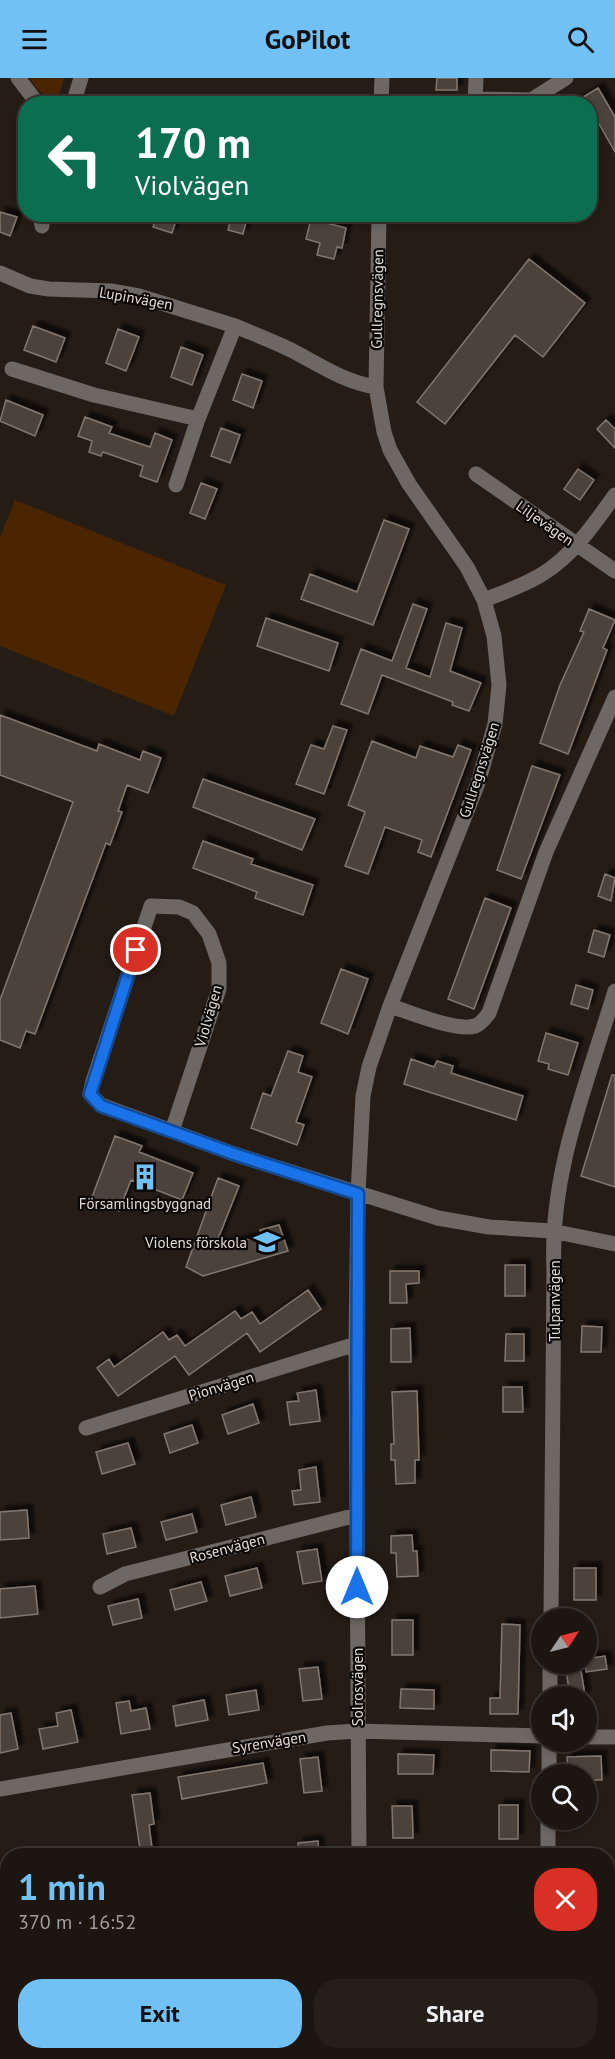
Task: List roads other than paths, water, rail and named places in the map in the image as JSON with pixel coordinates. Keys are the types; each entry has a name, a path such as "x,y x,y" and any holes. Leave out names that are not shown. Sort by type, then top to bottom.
{"street":[{"path":"18,78 32,96"},
{"path":"75,96 81,78"},
{"path":"381,96 382,78"},
{"path":"475,96 476,78"},
{"path":"537,96 566,78"},
{"name":"Gullregnsvägen","path":"358,1194 366,1079 390,1006 478,783 493,735 499,685 494,636 484,600 468,567 397,463 384,432 376,387 379,222"},
{"name":"Lupinvägen","path":"0,273 40,287 111,291 139,296 235,326 290,350 330,373 356,384 376,387"},
{"path":"176,486 198,419 235,326"},
{"path":"12,369 94,395 198,419"},
{"name":"Liljevägen","path":"476,474 615,571"},
{"path":"484,600 542,575 577,545 615,495"},
{"path":"390,1006 463,1027 478,1026 489,1013 546,852 615,697"},
{"name":"Violvägen","path":"172,1131 219,989 219,963 209,934 193,913 179,907 151,906 90,1094 101,1106 172,1131 358,1194 438,1218 489,1227 552,1231 615,1244"},
{"name":"Tulpanvägen","path":"551,1608 554,1269 552,1231 555,1204 568,1145 615,991"},
{"name":"Solrosvägen","path":"358,1194 356,1344 358,1848"},
{"name":"Pionvägen","path":"86,1428 356,1344"},
{"name":"Rosenvägen","path":"100,1587 125,1574 357,1515"},
{"name":"Syrenvägen","path":"0,1789 221,1750 357,1731 531,1736"},
{"path":"597,1737 615,1737"},
{"path":"548,1830 548,1848"}],"place":[{"name":"Församlingsbyggnad","path":"145,1177"},
{"name":"Violens förskola","path":"267,1242"}]}
